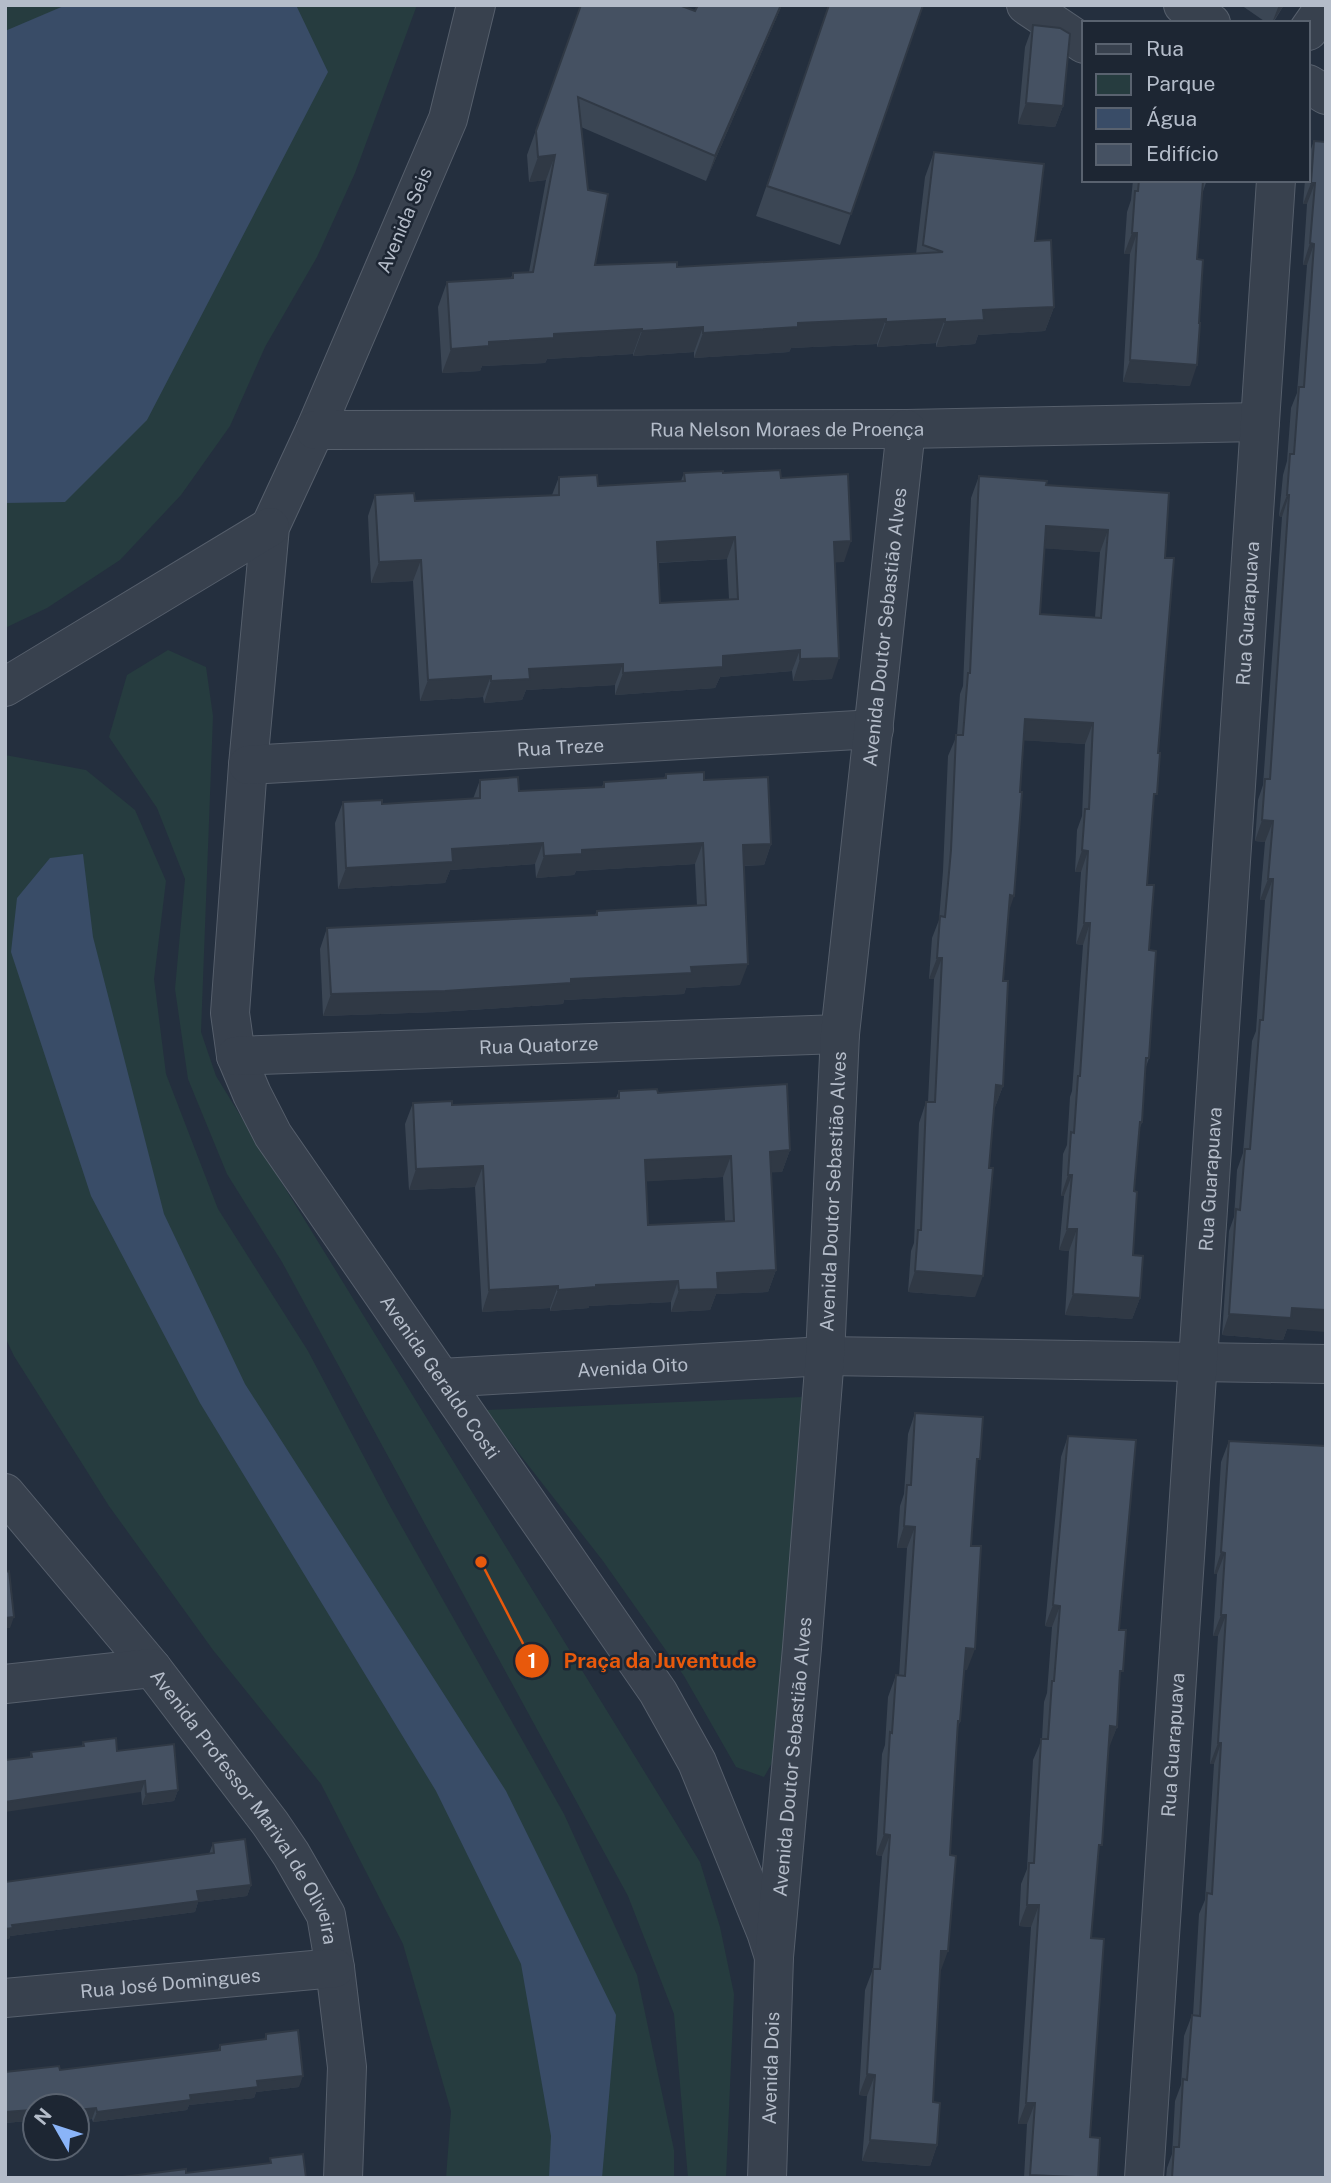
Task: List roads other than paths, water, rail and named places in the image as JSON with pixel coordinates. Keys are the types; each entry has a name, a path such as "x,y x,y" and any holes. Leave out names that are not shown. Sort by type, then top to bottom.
{"street":[{"name":"Avenida Seis","path":"270,527 315,430 448,119 477,5"},
{"path":"1026,5 1082,43"},
{"path":"1183,5 1208,21"},
{"path":"1310,28 1326,5"},
{"path":"1310,85 1326,95"},
{"name":"Rua Guarapuava","path":"1144,2178 1276,182"},
{"name":"Rua Nelson Moraes de Proença","path":"315,430 906,429 1260,422"},
{"name":"Avenida Doutor Sebastião Alves","path":"774,1957 825,1356 840,1034 906,429"},
{"path":"5,687 270,527"},
{"name":"Avenida Geraldo Costi","path":"270,527 248,765 230,1013 236,1056 273,1135 658,1692 697,1762 766,1931 774,1957"},
{"name":"Rua Treze","path":"248,765 874,729"},
{"name":"Rua Quatorze","path":"236,1056 840,1034"},
{"name":"Avenida Oito","path":"441,1378 825,1356 1326,1364"},
{"name":"Avenida Professor Marival de Oliveira","path":"5,1493 152,1668 291,1854 326,1915 346,2067 343,2178"},
{"path":"5,1684 152,1668"},
{"name":"Avenida Dois","path":"767,2178 774,1957"},
{"name":"Rua José Domingues","path":"5,1998 335,1968"}],"water":[{"path":"66,5 296,5 328,72 147,420 65,502 5,503 5,31"},
{"path":"83,854 93,937 164,1214 245,1384 506,1791 616,2015 602,2178 549,2178 551,2136 521,1964 436,1791 200,1403 91,1196 11,952 17,898 50,858"}],"place":[{"name":"Praça da Juventude","path":"481,1562"}]}
